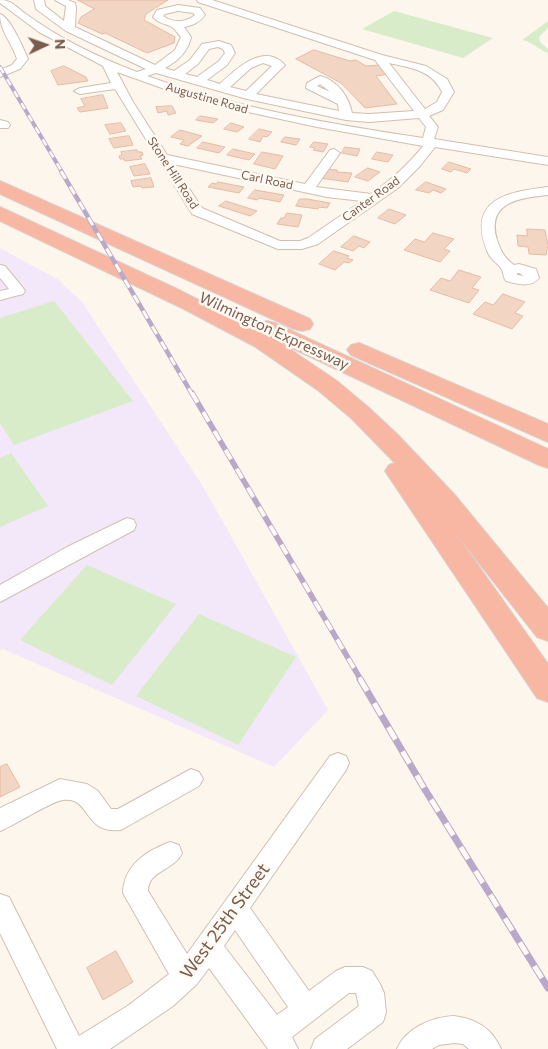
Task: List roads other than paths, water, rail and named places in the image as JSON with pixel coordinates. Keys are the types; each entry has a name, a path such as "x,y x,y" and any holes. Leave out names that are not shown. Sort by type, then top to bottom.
{"highway":[{"name":"Wilmington Expressway","path":"0,187 548,434"},
{"name":"Wilmington Expressway","path":"0,206 548,459"},
{"path":"0,213 223,320 298,364 355,409 409,460 548,629"},
{"path":"298,364 364,429 384,452 548,689"}],"street":[{"path":"4,0 20,5 58,0 71,5 70,29"},
{"name":"Augustine Road","path":"4,0 21,15 56,40 108,65 137,76 206,99 270,115 429,143"},
{"path":"40,2 70,29 91,41 155,68 247,96 346,116 369,118 422,114 438,110 444,103 448,92 443,81 433,74 416,67 379,58 204,1 191,9"},
{"path":"3,24 8,25 40,2"},
{"path":"171,8 191,9 199,13 199,18 190,23 176,24 164,22 158,17 159,14 171,8"},
{"path":"0,74 16,67 23,59 3,24"},
{"path":"137,76 173,58 185,42 186,37 176,24"},
{"path":"176,75 194,62 206,46 219,44 227,47 230,53 223,63 198,82"},
{"path":"73,61 86,55"},
{"path":"379,58 432,127 429,143 548,161"},
{"path":"220,89 256,60 264,60 279,65 247,96"},
{"name":"Stone Hill Road","path":"108,65 112,80 197,211 278,245 302,245"},
{"path":"80,91 112,80"},
{"path":"343,102 346,116"},
{"name":"Canter Road","path":"302,245 313,241 393,185 429,143"},
{"path":"308,189 334,153"},
{"name":"Carl Road","path":"163,158 308,189 372,198"},
{"path":"511,269 498,261 486,231 486,222 493,210 504,201 518,194 548,190"},
{"path":"0,268 18,291 0,296"},
{"path":"0,594 59,560 127,526"},
{"name":"West 25th Street","path":"84,1049 131,1021 166,996 188,975 338,763"},
{"path":"0,820 60,788 79,791 90,798 101,816 111,820 121,819 191,779"},
{"path":"170,853 142,870 134,882 135,893 176,962 188,975"},
{"path":"0,906 71,1049"},
{"path":"236,909 305,1009"},
{"path":"209,947 279,1042 305,1009 345,980 362,980 371,993 373,1012 325,1049"},
{"path":"411,1049 429,1035 443,1030 465,1030 482,1040 488,1049"}],"railway":[{"path":"0,67 62,172"},
{"path":"61,171 192,394"},
{"path":"192,393 361,680"},
{"path":"360,679 424,788 548,988"}]}
